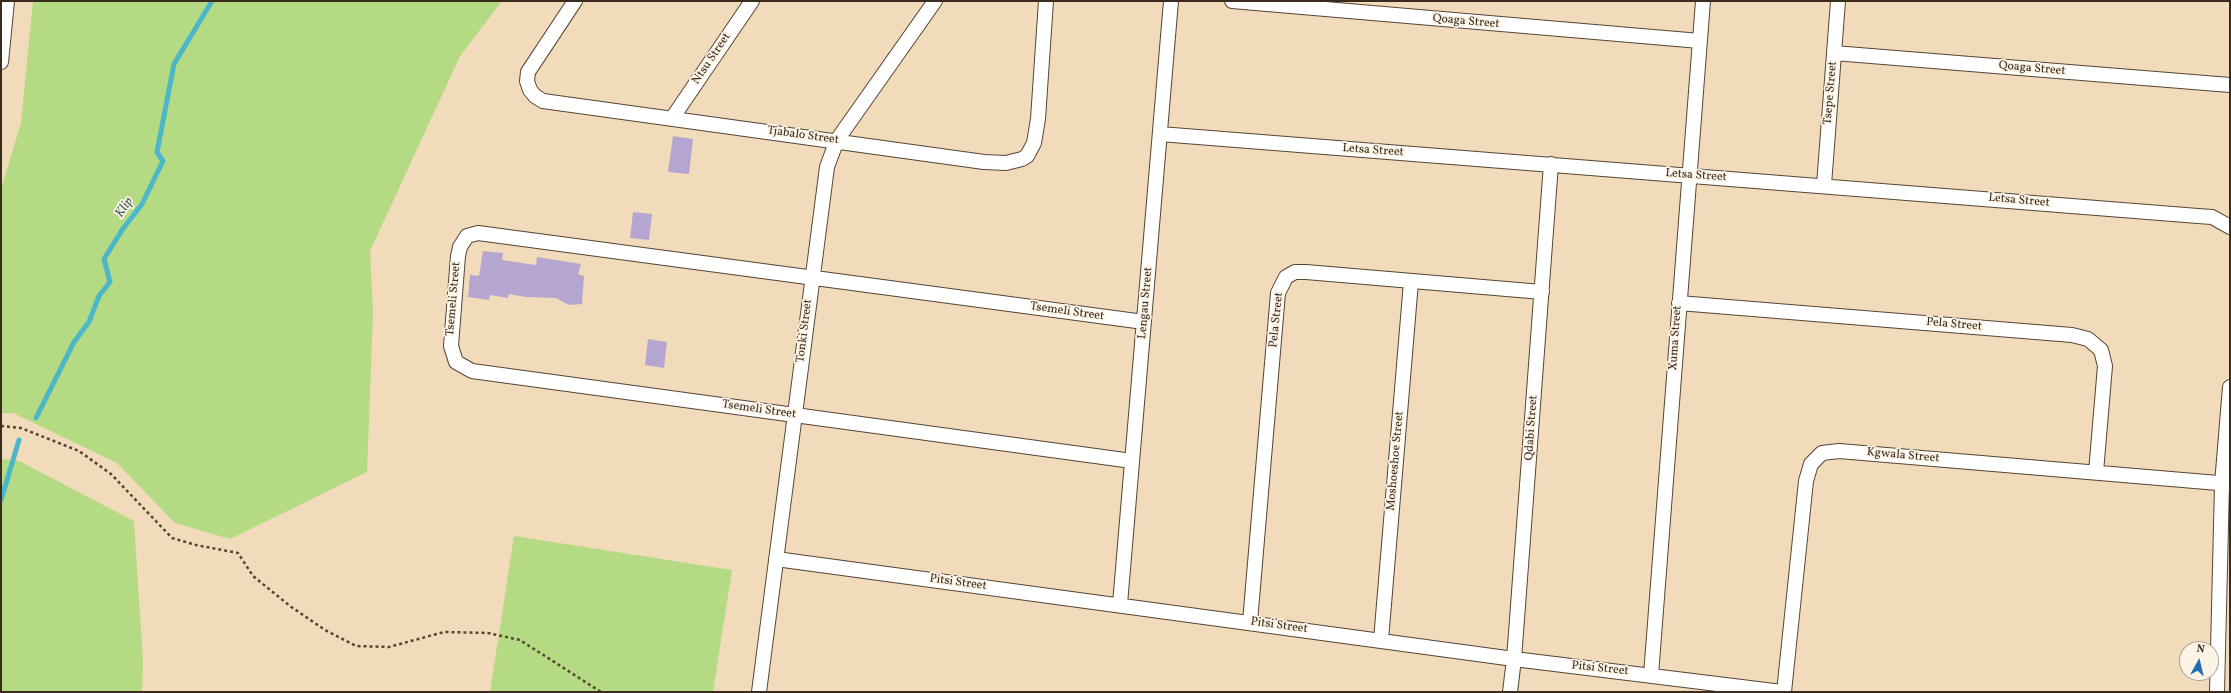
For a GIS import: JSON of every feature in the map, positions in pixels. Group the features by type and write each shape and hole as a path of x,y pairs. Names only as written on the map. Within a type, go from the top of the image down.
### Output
{"street":[{"path":"1,62 7,1"},
{"name":"Tjabalo Street","path":"575,1 528,72 527,81 532,94 547,102 673,117 984,162 1006,163 1022,159 1031,150 1036,134 1046,1"},
{"name":"Ntsu Street","path":"673,117 752,1"},
{"name":"Tonki Street","path":"760,692 794,415 827,167 837,140 934,1"},
{"name":"Lengau Street","path":"1120,604 1171,1"},
{"name":"Qoaga Street","path":"1232,1 1700,41"},
{"name":"Xuma Street","path":"1651,675 1703,1"},
{"name":"Tsepe Street","path":"1824,186 1838,1"},
{"name":"Qoaga Street","path":"1834,53 2230,85"},
{"name":"Letsa Street","path":"1160,134 2212,217 2230,227"},
{"name":"Qdabi Street","path":"1510,692 1514,659 1551,164"},
{"name":"Tsemeli Street","path":"1132,461 472,371 463,368 454,358 451,346 458,256 460,247 467,236 478,233 1144,322"},
{"name":"Pela Street","path":"1250,622 1278,293 1286,277 1295,272 1542,292"},
{"name":"Moshoeshoe Street","path":"1381,640 1411,282"},
{"name":"Pela Street","path":"1679,303 2072,335 2088,339 2101,350 2105,366 2096,472"},
{"path":"2217,692 2230,387"},
{"name":"Kgwala Street","path":"1783,692 1806,481 1811,464 1816,457 1829,451 1839,451 2226,484"},
{"name":"Pitsi Street","path":"776,559 1120,604 1514,659 1783,692"}],"path":[{"path":"1,426 21,428 79,451 111,474 172,538 196,545 238,553 253,576 290,606 325,630 356,646 389,647 444,632 488,633 520,640 601,692"}],"green space":[{"path":"33,1 502,1 460,56 370,251 373,313 367,472 230,539 175,523 117,463 13,413 1,413 1,189 21,123"},
{"path":"1,459 19,461 134,521 143,663 142,692 1,692"},
{"path":"514,536 732,570 713,692 490,692"}],"building":[{"path":"673,136 693,139 689,174 668,172"},
{"path":"633,212 652,214 649,240 630,238"},
{"path":"483,251 503,253 502,260 536,265 537,257 581,264 578,274 584,276 582,304 569,305 556,298 526,297 509,294 508,298 490,295 489,300 468,297 470,275 479,276"},
{"path":"648,339 667,342 664,368 645,365"}],"waterway":[{"name":"Klip","path":"36,418 74,342 89,322 99,296 110,282 104,259 122,230 142,204 163,161 157,152 174,64 212,1"},
{"name":"Klip","path":"1,500 19,440"}]}
